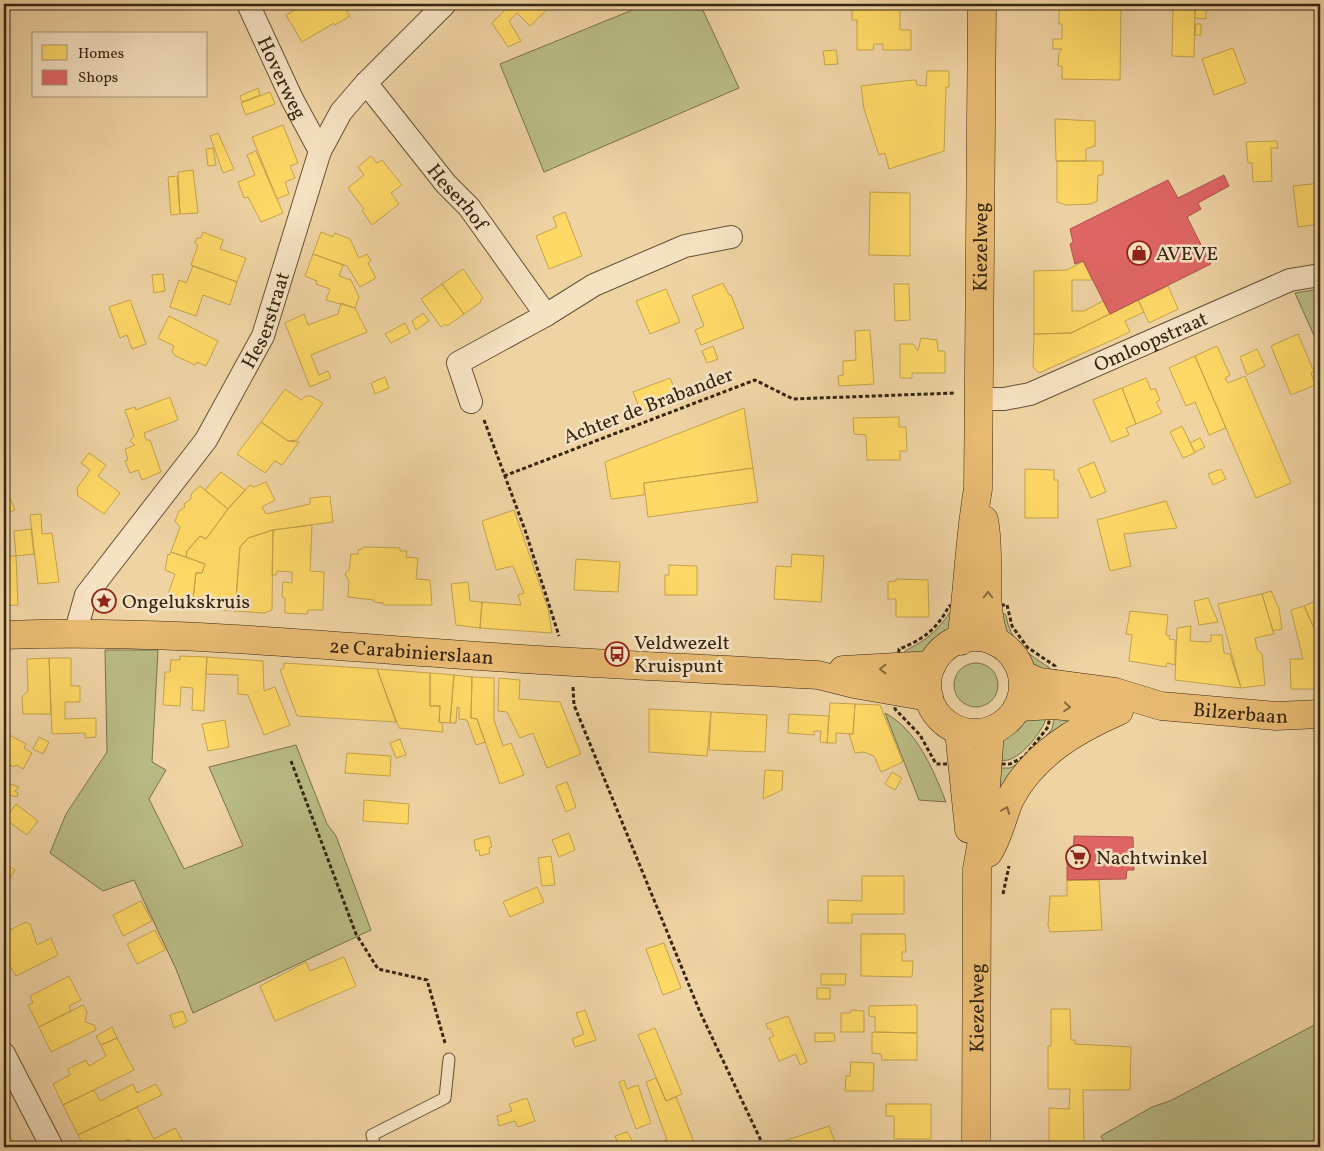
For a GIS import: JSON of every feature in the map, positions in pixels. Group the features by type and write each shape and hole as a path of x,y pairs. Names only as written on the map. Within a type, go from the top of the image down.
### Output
{"main road":[{"name":"Kiezelweg","path":"961,641 977,605 988,542 978,489 982,4"},
{"name":"Kiezelweg","path":"977,605 996,642"},
{"name":"2e Carabinierslaan","path":"5,640 75,634 244,638 451,654 818,674 854,669 897,680 929,698"},
{"path":"977,638 996,642 1011,652 1023,675 1023,692 1018,707 1008,721 990,731 977,733 960,731 939,717 929,698 928,681 932,665 944,648 961,641 977,638"},
{"name":"2e Carabinierslaan","path":"897,680 932,665"},
{"name":"Bilzerbaan","path":"1023,675 1039,682 1054,695 1119,711 1162,706"},
{"name":"Bilzerbaan","path":"1018,707 1054,695 1115,692 1162,706 1276,716 1320,714"},
{"path":"977,869 993,845 1010,801 1022,779 1054,747 1079,730 1119,711"},
{"name":"Kiezelweg","path":"960,731 976,764"},
{"name":"Kiezelweg","path":"976,1147 977,869 970,843 976,764 990,731"}],"street":[{"name":"Hoverweg","path":"248,4 292,98 320,150"},
{"name":"Heserstraat","path":"75,634 86,595 206,440 263,336 320,150 341,112 366,83 445,4"},
{"name":"Heserhof","path":"366,83 446,184 469,207 546,315"},
{"path":"470,402 458,364 546,315 575,294 594,285 685,246 732,237"},
{"name":"Omloopstraat","path":"980,398 1004,399 1030,394 1290,280 1320,274"},
{"path":"4,1054 52,1147"}],"lane":[{"path":"375,1147 372,1135 445,1098 449,1059"}],"path":[{"name":"Achter de Brabander","path":"504,476 755,380 793,400 952,393 980,398"},
{"path":"470,402 482,412 525,530 558,634 570,661 574,705 700,1012 764,1147"},
{"path":"977,605 1007,605 1012,626 1024,642 1056,666 1054,695 1048,727 1024,757 1010,764 936,764 920,735 895,709 899,649 926,636 943,618 949,606 977,605"},
{"path":"291,761 356,934 378,969 427,980 449,1059"},
{"path":"1001,900 1006,886 1011,859"}],"green space":[{"path":"647,4 700,4 739,88 544,172 500,64"},
{"path":"1320,289 1320,349 1295,293"},
{"path":"952,609 956,621 945,635 926,651 902,660 905,651 932,634"},
{"path":"997,609 1006,615 1011,633 1021,646 1034,658 1050,668 1052,672 1042,672 1024,657 1006,635"},
{"path":"105,650 158,650 152,762 166,770 149,799 184,869 243,846 209,767 296,745 327,824 336,836 371,930 193,1013 176,969 134,880 103,891 50,853 66,814 107,752"},
{"path":"976,663 988,667 994,673 998,685 994,697 988,703 976,707 964,703 958,697 954,685 958,673 964,667"},
{"path":"885,713 906,729 915,740 929,764 946,802 919,800"},
{"path":"1047,714 1046,720 1038,734 1020,754 1007,760 996,760 1002,742 1013,729 1029,719"},
{"path":"1055,715 1089,717 1041,742 1052,729"},
{"path":"1019,763 988,843 995,768 1010,768"},
{"path":"1320,1022 1320,1147 1106,1147 1101,1136 1152,1107 1170,1101"}],"building: Homes":[{"path":"305,4 342,4 350,16 302,42 286,15"},
{"path":"509,4 553,4 530,26 517,13 509,21 521,41 508,47 492,23"},
{"path":"852,4 900,4 900,30 911,30 911,50 883,50 883,44 874,44 873,50 857,50 857,20 852,20"},
{"path":"1062,4 1121,4 1120,80 1062,79 1062,66 1058,66 1059,52 1062,49 1053,49 1053,39 1062,39 1062,24 1059,24 1059,10 1062,10"},
{"path":"1173,4 1195,4 1194,57 1172,56"},
{"path":"1195,4 1206,4 1206,19 1195,18"},
{"path":"1196,24 1201,24 1201,35 1195,35"},
{"path":"1233,48 1246,83 1214,95 1202,59"},
{"path":"836,50 838,64 825,65 823,51"},
{"path":"927,71 949,71 949,87 946,87 944,151 889,169 885,153 879,155 864,109 861,86 916,80 917,85 926,86"},
{"path":"258,88 260,95 242,102 240,96"},
{"path":"270,92 275,104 246,115 241,103"},
{"path":"1055,119 1095,121 1095,146 1086,149 1086,161 1056,161"},
{"path":"283,125 298,163 290,166 295,178 285,182 289,194 277,199 252,137"},
{"path":"218,133 234,169 223,173 210,136"},
{"path":"1277,141 1278,148 1271,148 1272,181 1253,182 1252,163 1248,163 1246,142"},
{"path":"213,148 216,165 208,166 206,149"},
{"path":"256,151 283,213 261,222 248,197 244,198 238,182 255,175 247,155"},
{"path":"371,156 377,163 382,160 402,185 391,193 399,204 372,225 362,211 364,209 348,188 364,175 358,167"},
{"path":"1057,161 1103,161 1103,175 1098,175 1097,201 1091,204 1066,205 1057,202"},
{"path":"193,170 198,213 180,214 178,172"},
{"path":"177,176 180,214 171,215 168,177"},
{"path":"1320,183 1320,224 1298,227 1293,186"},
{"path":"870,192 910,193 910,256 869,255"},
{"path":"565,212 582,256 549,269 536,236 557,227 553,217"},
{"path":"203,232 223,240 220,249 246,258 237,282 191,265 198,245 195,243 197,238 201,238"},
{"path":"321,232 333,237 335,233 350,239 359,258 367,254 371,261 368,263 376,278 360,287 347,266 313,254"},
{"path":"313,254 343,265 339,276 351,280 359,297 355,308 326,300 330,289 316,284 317,281 305,276"},
{"path":"1084,261 1092,280 1072,280 1072,311 1084,311 1103,301 1110,314 1071,333 1034,334 1034,271 1067,270"},
{"path":"193,266 237,282 230,305 203,295 196,316 170,307 179,280 186,283"},
{"path":"463,269 483,298 480,300 481,302 464,314 442,284"},
{"path":"163,274 165,291 154,293 152,275"},
{"path":"723,283 729,295 731,295 744,328 701,345 695,330 704,326 692,296"},
{"path":"442,284 464,314 447,326 445,324 441,327 421,299"},
{"path":"894,284 909,284 910,320 895,321"},
{"path":"1168,286 1178,309 1149,323 1138,300"},
{"path":"666,289 680,322 650,334 636,301"},
{"path":"130,300 146,344 132,349 127,335 120,338 109,307"},
{"path":"1138,300 1144,312 1125,321 1130,332 1039,373 1033,367 1034,334 1071,333"},
{"path":"341,303 355,308 367,332 311,355 319,375 328,371 331,378 310,387 285,323 304,314 308,325 338,314"},
{"path":"423,313 429,321 416,330 412,321"},
{"path":"169,316 218,341 206,366 197,362 195,365 174,355 172,351 174,346 158,338"},
{"path":"405,323 410,333 391,343 385,334"},
{"path":"870,330 874,384 839,386 838,376 843,375 843,361 856,360 855,331"},
{"path":"1298,334 1314,372 1311,373 1315,385 1291,395 1271,346"},
{"path":"921,338 937,340 938,351 945,351 945,373 912,373 912,378 900,378 900,344 913,344 918,351"},
{"path":"713,346 718,359 707,363 702,351"},
{"path":"1217,346 1230,375 1225,378 1228,383 1245,376 1291,483 1256,498 1195,356"},
{"path":"1257,349 1265,366 1247,375 1240,357"},
{"path":"1195,356 1226,428 1209,435 1195,402 1186,406 1169,368"},
{"path":"385,377 389,388 375,394 371,383"},
{"path":"670,378 678,396 641,412 633,392"},
{"path":"1146,378 1151,390 1155,388 1160,400 1156,402 1162,413 1136,424 1122,388"},
{"path":"1122,388 1136,424 1126,428 1129,435 1111,442 1093,400"},
{"path":"285,389 301,400 306,396 311,396 323,403 297,440 288,441 261,422"},
{"path":"170,397 178,420 144,433 146,440 150,440 161,472 142,480 138,470 130,473 125,461 128,460 125,449 135,445 130,441 134,436 125,410 135,407 136,410"},
{"path":"744,408 753,468 644,483 644,495 611,499 605,462"},
{"path":"899,417 899,427 906,427 907,451 900,451 900,460 867,460 866,435 854,434 853,418"},
{"path":"261,422 288,441 299,442 282,465 275,461 265,473 237,454"},
{"path":"1182,426 1195,453 1183,458 1170,432"},
{"path":"1200,438 1205,447 1195,452 1190,443"},
{"path":"89,453 106,465 98,476 120,493 104,514 78,496 77,488 90,470 81,463"},
{"path":"1094,462 1106,492 1091,498 1078,469"},
{"path":"753,468 758,502 648,517 644,483"},
{"path":"1025,469 1054,470 1054,480 1058,480 1058,518 1025,518"},
{"path":"1221,469 1226,479 1213,485 1208,474"},
{"path":"221,472 245,490 228,509 205,490"},
{"path":"266,482 275,500 262,507 266,514 310,504 310,498 330,496 333,522 273,530 248,538 240,547 235,611 192,608 196,573 202,573 205,564 186,557 187,551 200,536 206,539 228,509 250,485 254,487"},
{"path":"200,486 228,509 206,539 200,536 187,551 186,557 171,552 180,527 175,521 179,511 185,507 184,504 190,500 192,493"},
{"path":"7,491 15,510 4,514 4,492"},
{"path":"1166,501 1177,528 1124,534 1131,566 1110,571 1097,520"},
{"path":"514,510 548,609 552,633 480,628 482,602 521,605 518,595 524,593 513,566 496,570 482,521"},
{"path":"41,514 42,534 52,533 59,582 38,584 30,515"},
{"path":"312,525 310,571 324,572 323,610 308,610 307,614 285,613 285,598 282,597 283,582 292,583 292,572 277,571 276,575 272,575 273,530"},
{"path":"31,529 34,554 16,556 14,531"},
{"path":"273,530 272,610 264,613 235,611 240,547 248,538"},
{"path":"363,547 400,548 400,551 407,551 406,557 418,558 416,579 430,580 432,605 384,605 383,603 374,602 374,600 348,597 349,581 345,574 349,570 351,554 358,554 358,550"},
{"path":"171,552 205,564 202,573 196,573 192,608 164,606 175,574 165,570 168,554 170,555"},
{"path":"792,554 824,556 821,602 774,599 776,566 791,567"},
{"path":"4,556 16,556 18,605 4,606"},
{"path":"576,559 620,562 618,592 574,590"},
{"path":"669,565 697,566 697,595 665,595 665,575 669,575"},
{"path":"896,579 928,580 929,617 896,617 896,599 888,599 888,582 896,581"},
{"path":"468,582 470,601 482,602 480,628 456,625 451,584"},
{"path":"1271,591 1279,608 1282,629 1273,631 1262,594"},
{"path":"1262,594 1274,634 1255,638 1257,649 1262,654 1265,685 1241,688 1218,604"},
{"path":"1208,598 1218,622 1199,625 1194,601"},
{"path":"1318,600 1320,605 1320,641 1304,606"},
{"path":"1304,606 1320,641 1320,689 1291,689 1290,659 1303,659 1291,610"},
{"path":"1130,611 1168,615 1166,635 1170,636 1169,639 1175,640 1175,665 1167,663 1166,667 1129,661 1132,635 1126,634"},
{"path":"1191,626 1190,641 1208,642 1211,641 1211,635 1222,635 1224,653 1230,654 1241,688 1175,680 1177,628"},
{"path":"180,656 207,657 204,711 192,710 193,688 181,687 180,706 163,705 165,672 170,672 171,660 180,660"},
{"path":"207,657 263,661 264,691 275,687 290,725 264,735 248,695 238,694 238,675 206,674"},
{"path":"49,658 51,714 23,714 22,697 28,691 27,659"},
{"path":"49,658 71,658 71,686 80,686 80,702 65,702 65,719 96,718 96,737 85,738 85,733 52,734"},
{"path":"284,663 377,669 396,722 297,716 280,670 284,668"},
{"path":"377,669 430,673 430,706 440,706 439,722 442,723 443,732 399,728"},
{"path":"430,673 454,675 450,723 439,722 440,706 430,706"},
{"path":"454,675 472,677 471,718 477,719 485,742 476,745 467,720 459,719 459,707 457,707 456,723 450,723"},
{"path":"472,677 494,678 494,720 503,746 511,743 524,775 500,784 477,719 471,718"},
{"path":"499,678 520,680 519,699 560,702 581,754 547,768 533,733 520,738 507,712 498,711"},
{"path":"830,703 855,704 853,734 836,733 836,743 827,743"},
{"path":"855,704 880,705 903,762 881,772 874,756 864,752 855,753 849,734 853,734"},
{"path":"649,709 711,712 707,756 649,752"},
{"path":"711,712 767,715 765,752 709,750"},
{"path":"789,714 829,716 827,743 820,742 821,731 814,731 814,735 788,733"},
{"path":"225,720 229,747 208,751 202,724"},
{"path":"4,732 26,744 24,748 32,753 23,769 4,762"},
{"path":"39,737 49,742 43,754 33,749"},
{"path":"400,739 406,755 396,758 390,743"},
{"path":"347,753 391,756 390,776 345,773"},
{"path":"765,770 783,771 782,790 763,799"},
{"path":"892,772 902,778 895,790 885,784"},
{"path":"4,782 19,787 15,791 18,793 17,797 4,794"},
{"path":"567,782 576,807 566,812 556,786"},
{"path":"364,800 409,804 408,824 363,821"},
{"path":"16,804 38,821 27,835 5,819"},
{"path":"569,833 575,850 559,857 552,840"},
{"path":"489,836 492,847 489,848 490,853 480,856 479,850 476,851 474,840"},
{"path":"551,856 555,885 542,886 538,858"},
{"path":"4,863 15,870 4,887"},
{"path":"862,876 904,876 904,914 852,914 852,923 828,923 828,900 862,901"},
{"path":"1067,880 1099,880 1102,930 1050,932 1048,925 1050,896 1067,896"},
{"path":"537,887 544,902 510,917 503,902"},
{"path":"141,901 152,921 123,936 113,915"},
{"path":"26,922 30,924 37,945 51,938 58,955 16,976 4,956 4,933"},
{"path":"155,930 165,950 137,964 127,944"},
{"path":"861,934 905,934 906,952 902,952 902,961 913,961 912,977 861,976"},
{"path":"664,943 681,988 663,995 646,949"},
{"path":"344,957 356,986 275,1021 260,986 306,962 310,971"},
{"path":"821,974 846,974 845,985 821,985"},
{"path":"69,976 81,1000 69,1006 71,1011 39,1027 28,1005 33,1003 30,996"},
{"path":"817,988 830,988 830,999 817,999"},
{"path":"83,1005 87,1012 85,1022 94,1025 96,1030 51,1052 39,1027"},
{"path":"917,1005 917,1033 875,1032 875,1017 869,1016 869,1006"},
{"path":"1051,1009 1070,1009 1071,1040 1075,1040 1075,1044 1131,1047 1130,1090 1083,1090 1084,1147 1049,1147 1049,1108 1069,1109 1070,1089 1048,1089 1048,1046 1051,1046"},
{"path":"585,1010 596,1040 575,1047 572,1039 584,1034 576,1013"},
{"path":"851,1010 864,1011 864,1032 841,1032 841,1013 850,1013"},
{"path":"183,1011 187,1022 174,1028 170,1015"},
{"path":"788,1016 807,1062 800,1065 796,1054 779,1061 769,1038 774,1036 766,1024"},
{"path":"112,1027 117,1038 101,1045 96,1036"},
{"path":"655,1028 682,1094 666,1101 638,1035"},
{"path":"815,1033 834,1033 835,1041 815,1042"},
{"path":"872,1033 917,1033 917,1060 882,1060 881,1054 872,1053"},
{"path":"117,1038 134,1070 63,1105 53,1084 70,1075 68,1069 86,1060 89,1066 106,1056 101,1045"},
{"path":"851,1062 874,1063 873,1091 845,1091 846,1076 850,1076"},
{"path":"656,1078 666,1101 676,1097 696,1147 648,1147 667,1140 646,1082"},
{"path":"624,1080 627,1089 638,1085 651,1123 636,1129 619,1082"},
{"path":"133,1084 137,1093 156,1084 162,1095 78,1135 63,1105 94,1090 100,1101"},
{"path":"527,1098 535,1121 518,1127 515,1121 499,1126 497,1116 512,1111 509,1104"},
{"path":"886,1104 931,1104 931,1139 894,1139 894,1116 886,1116"},
{"path":"137,1107 154,1139 175,1128 186,1147 133,1147 129,1139 114,1147 84,1147 78,1135"},
{"path":"4,1124 14,1143 6,1147 4,1147"},
{"path":"829,1126 837,1147 779,1147 778,1143"},
{"path":"627,1132 636,1147 616,1147 619,1146 615,1136"}],"building: Shops":[{"name":"AVEVE","path":"1224,175 1229,186 1198,203 1201,209 1187,217 1211,264 1110,314 1083,261 1075,264 1070,244 1073,242 1070,229 1168,180 1178,198"},
{"path":"1074,836 1133,837 1134,870 1127,870 1126,879 1067,880 1067,861 1073,860"}],"place":[{"name":"AVEVE","path":"1139,253"},
{"name":"Ongelukskruis","path":"104,601"},
{"name":"Veldwezelt Kruispunt","path":"617,654"},
{"name":"Nachtwinkel","path":"1078,857"}]}
